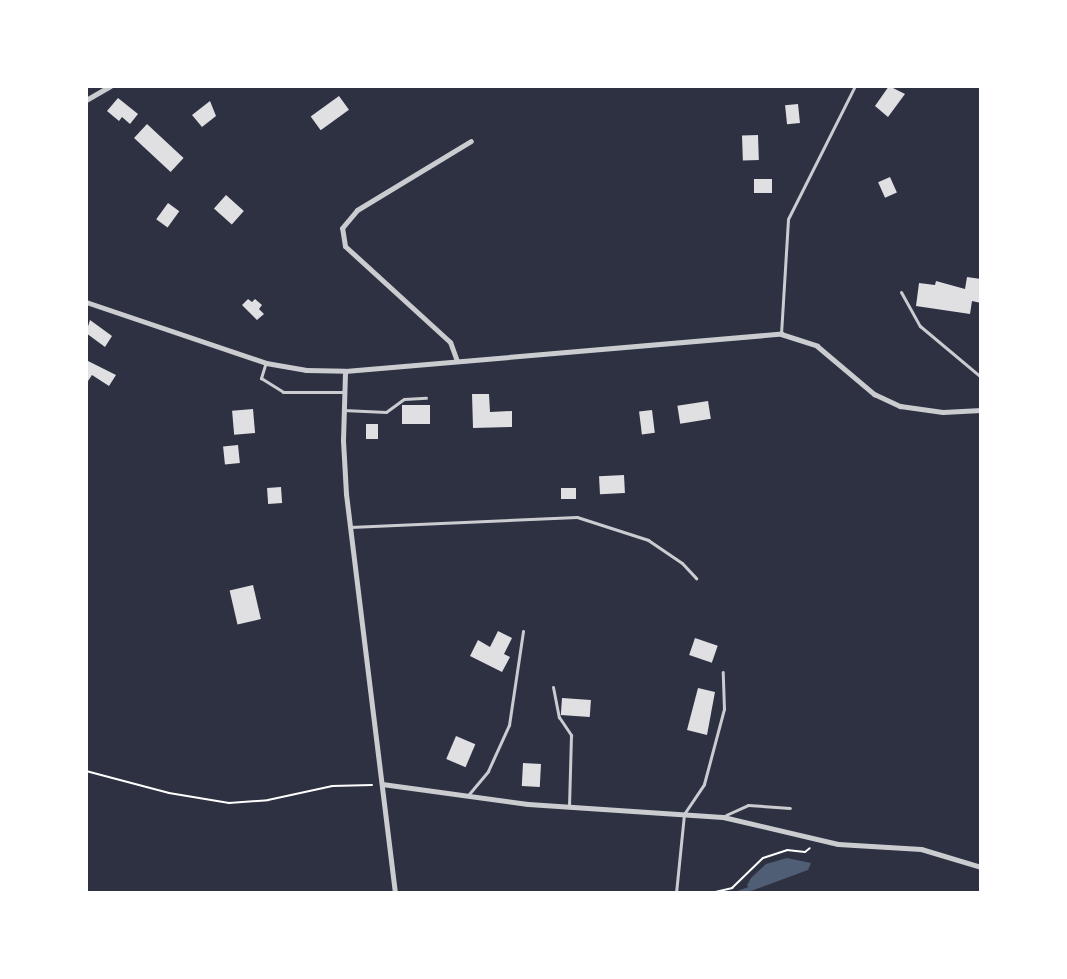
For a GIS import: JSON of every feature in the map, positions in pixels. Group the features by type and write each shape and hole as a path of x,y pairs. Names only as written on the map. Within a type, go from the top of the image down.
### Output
{"street":[{"path":"86,100 110,86"},
{"path":"457,361 450,342 345,246 342,228 357,210 471,141"},
{"path":"86,302 266,363 306,370 345,371 781,334 817,346 874,394 900,406 943,412 981,410"},
{"path":"345,371 343,410 350,527 395,893"},
{"path":"382,784 466,797 569,807 723,817 821,841 921,849 981,867"}],"lane":[{"path":"781,334 788,219 855,86"},
{"path":"901,292 920,326 981,377"},
{"path":"266,363 261,378 283,392 343,392"},
{"path":"343,410 386,412 404,399 426,398"},
{"path":"350,527 577,517 648,540 682,563 696,578"},
{"path":"466,797 488,771 509,725 523,631"},
{"path":"676,893 684,814 704,784 724,709 723,672"},
{"path":"553,687 559,717 571,735 569,807"},
{"path":"723,817 748,805 790,808"}],"path":[{"path":"86,771 169,793 229,803 268,800 332,786 382,784"},
{"path":"711,893 732,888 763,858 787,850 805,852 821,841"}],"water":[{"path":"787,858 811,863 808,870 751,891 747,885 766,864"}],"building":[{"path":"889,86 905,94 888,117 875,106"},
{"path":"339,96 349,110 321,130 311,117"},
{"path":"118,98 138,114 130,124 122,117 119,121 107,111"},
{"path":"210,101 216,116 202,127 192,115"},
{"path":"798,104 800,123 787,124 785,105"},
{"path":"147,124 184,158 171,172 134,138"},
{"path":"758,135 759,160 743,161 742,136"},
{"path":"890,177 897,193 885,198 878,182"},
{"path":"754,179 772,179 772,193 754,193"},
{"path":"226,195 244,211 232,224 214,208"},
{"path":"168,203 179,211 168,227 156,219"},
{"path":"967,277 981,279 981,303 972,301 970,314 916,306 919,283 935,285 936,281 965,289"},
{"path":"248,299 252,302 255,299 262,305 259,309 264,314 257,320 242,305"},
{"path":"90,320 112,336 105,347 86,333"},
{"path":"88,361 116,375 109,386 92,375 86,384"},
{"path":"472,394 489,394 490,412 512,411 512,427 473,428"},
{"path":"708,401 711,419 680,424 677,406"},
{"path":"402,405 430,405 430,424 402,424"},
{"path":"253,409 255,433 234,435 232,411"},
{"path":"652,410 655,433 642,434 639,412"},
{"path":"366,424 378,424 378,439 366,439"},
{"path":"238,445 240,463 225,464 223,447"},
{"path":"624,475 625,493 600,494 599,476"},
{"path":"281,487 282,503 268,504 267,488"},
{"path":"561,488 576,488 576,499 561,499"},
{"path":"253,585 261,619 237,625 230,590"},
{"path":"498,631 512,638 504,654 510,657 502,672 470,656 478,640 490,647"},
{"path":"695,638 718,646 712,663 689,655"},
{"path":"698,688 715,692 707,735 687,730"},
{"path":"562,698 591,700 590,717 561,715"},
{"path":"456,736 475,744 466,767 446,759"},
{"path":"523,763 541,764 540,787 522,786"}],"waterway":[{"path":"738,893 749,889"}]}
